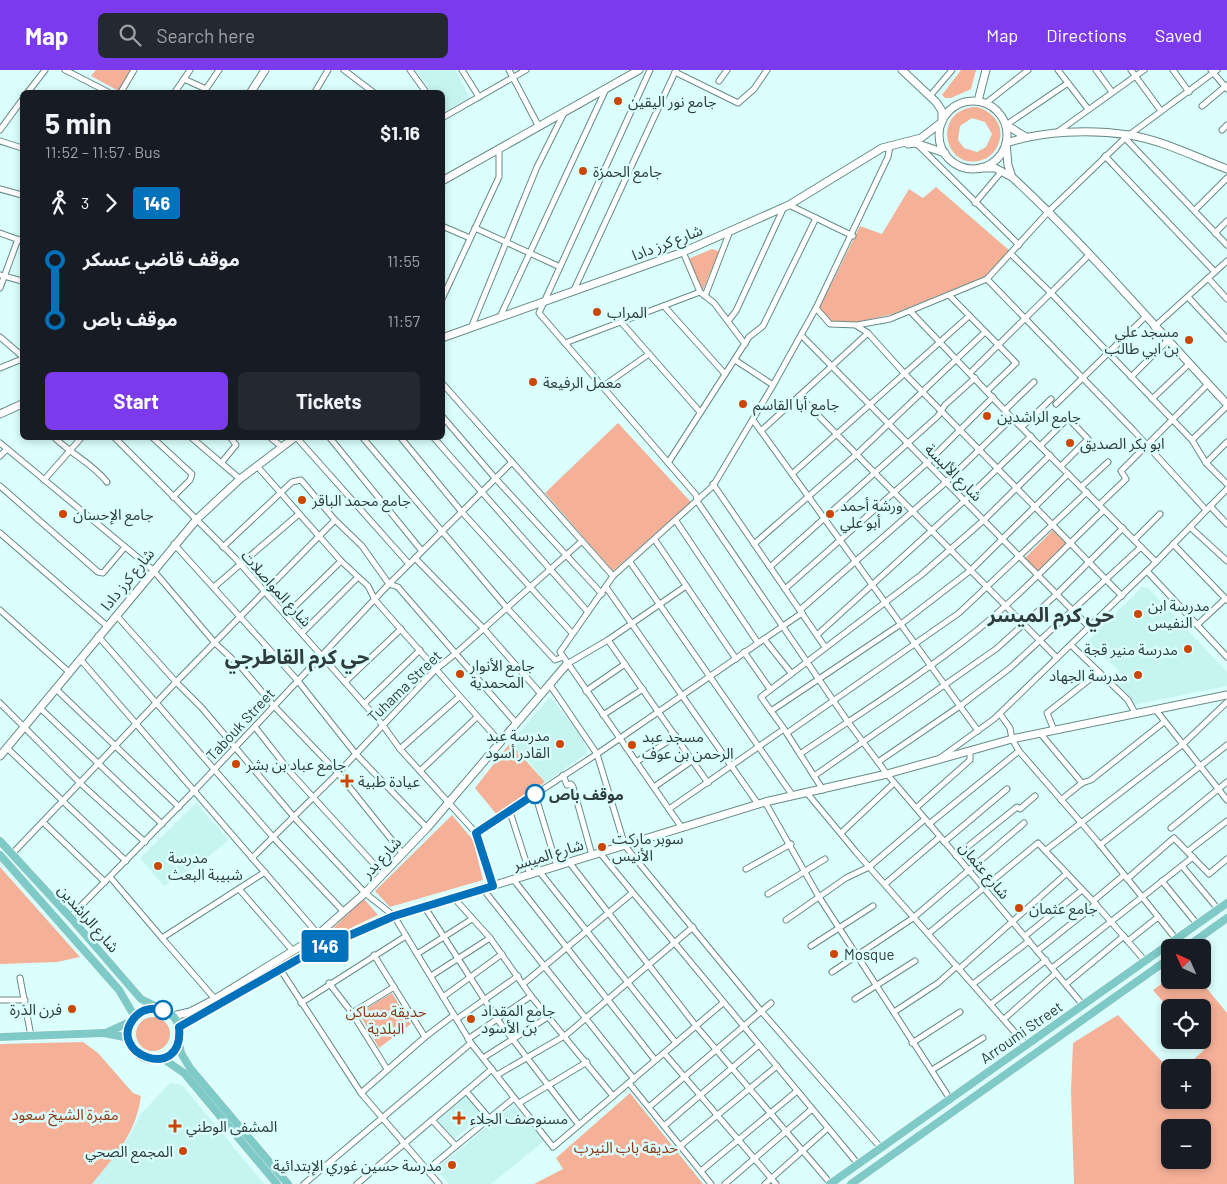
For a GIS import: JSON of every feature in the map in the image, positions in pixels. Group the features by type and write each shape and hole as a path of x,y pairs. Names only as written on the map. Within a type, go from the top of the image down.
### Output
{"main road":[{"path":"252,90 265,70"},
{"path":"445,179 639,70"},
{"path":"902,70 936,102 942,111 940,138 944,153 950,160 964,168 1002,171 1012,177 1049,211 1090,254 1154,327 1227,405"},
{"path":"978,101 986,70"},
{"path":"936,102 946,106 978,101 986,104 995,108 1006,125 1026,137"},
{"path":"890,146 920,138 942,122 948,112 958,105"},
{"path":"1006,125 1008,165 1012,177"},
{"path":"980,168 997,159 1006,143 1026,137 1093,132 1127,137 1227,169"},
{"path":"890,146 915,143 944,153"},
{"name":"شارع كرز دادا","path":"445,337 683,252 786,206 882,148 890,146"},
{"path":"0,414 20,406"},
{"name":"شارع كرز دادا","path":"0,756 174,544 197,519 240,479 293,440"},
{"name":"شارع بدر","path":"173,1016 190,1012 215,999 292,951 318,934 365,894 427,828 567,664"},
{"name":"شارع الميسر","path":"179,1027 309,953 394,916 424,906 761,803 887,774 1012,739 1227,695"},
{"name":"شارع الراشدين","path":"0,841 70,917 141,999 161,1009"},
{"name":"شارع الراشدين","path":"0,855 119,990 133,1019"},
{"name":"Arroumi Street","path":"1176,939 1227,903"},
{"path":"1198,939 1227,918"},
{"name":"Arroumi Street","path":"830,1184 1161,950"},
{"name":"Arroumi Street","path":"851,1184 1161,964"},
{"path":"104,1034 133,1019 147,1009 161,1009 173,1016 179,1027 181,1053 190,1068 288,1184"},
{"path":"133,1019 129,1038 137,1053 145,1058 162,1058 169,1055 179,1042"},
{"path":"0,1037 104,1034 129,1038"},
{"path":"162,1058 184,1073 277,1184"}],"street":[{"path":"30,90 45,70"},
{"path":"65,70 104,90"},
{"path":"122,90 134,70"},
{"path":"177,90 190,70"},
{"path":"184,79 206,89 219,70"},
{"path":"316,90 328,70"},
{"path":"344,70 370,90"},
{"path":"410,70 425,90"},
{"path":"462,70 479,97"},
{"path":"509,70 539,127"},
{"path":"445,116 526,70"},
{"path":"541,304 650,70"},
{"path":"719,81 727,70"},
{"path":"573,292 675,71 738,103 754,89 767,70"},
{"path":"930,96 952,70"},
{"path":"986,104 1028,70"},
{"path":"1058,70 1088,109"},
{"path":"1096,70 1112,92"},
{"path":"1131,70 1161,111"},
{"path":"1054,134 1144,70"},
{"path":"1173,70 1189,92"},
{"path":"816,308 830,324 857,326 890,319 986,279 1049,211 1105,156 1214,71 1226,87 1202,106"},
{"path":"1006,125 1068,83"},
{"path":"500,318 606,89"},
{"path":"0,130 20,103"},
{"path":"471,328 537,167 565,112"},
{"path":"1222,130 1227,125"},
{"path":"1127,137 1227,245"},
{"path":"0,141 20,147"},
{"path":"915,143 1019,245"},
{"path":"682,828 560,652 613,576 655,540 713,484 753,420 816,308 852,236 888,157 890,146"},
{"path":"445,292 499,177 499,150"},
{"path":"1105,156 1215,272"},
{"path":"975,203 1002,171"},
{"path":"1195,210 1227,178"},
{"path":"0,189 20,194"},
{"path":"729,320 736,311 786,206 852,236"},
{"path":"668,463 749,337 763,326 816,218"},
{"path":"1215,233 1227,221"},
{"path":"445,227 470,238"},
{"path":"475,228 558,266"},
{"path":"565,343 702,294 730,231"},
{"path":"0,233 20,240 3,275 0,288"},
{"path":"683,252 702,294 714,302 745,344"},
{"path":"1011,254 1192,440 1206,463 1227,484"},
{"path":"970,373 1052,294 1090,254"},
{"path":"1154,327 1227,261"},
{"path":"3,275 20,281"},
{"path":"1208,278 1227,299"},
{"path":"986,279 1146,446 1208,508 1227,524"},
{"path":"949,295 1016,363 987,391"},
{"path":"1188,297 1227,338"},
{"name":"شارع عثمان","path":"541,304 538,313 696,495 697,501 848,722 887,774 1083,1005"},
{"path":"664,306 725,374"},
{"path":"910,311 1012,418 1156,562"},
{"path":"792,474 969,316"},
{"path":"1056,404 1145,317"},
{"path":"621,322 700,412"},
{"path":"857,326 868,333 922,392 1122,596"},
{"path":"754,544 857,454 985,332"},
{"path":"761,431 868,333"},
{"name":"شارع الألبسة","path":"801,334 1090,627"},
{"path":"0,337 20,355"},
{"path":"1131,377 1167,341"},
{"path":"602,387 649,354"},
{"path":"0,368 20,358"},
{"path":"735,360 773,385"},
{"path":"1152,399 1189,364"},
{"path":"770,567 876,474 974,378"},
{"path":"1005,410 1034,382"},
{"path":"1099,505 1126,479 1121,471 1208,384"},
{"path":"445,387 613,576"},
{"path":"799,396 1057,658"},
{"path":"785,589 895,493 993,398"},
{"path":"1022,428 1051,400"},
{"path":"1192,440 1227,405"},
{"path":"476,833 620,739 783,626 946,482 1012,418"},
{"path":"1040,446 1068,418 1088,439 1061,466"},
{"path":"445,420 495,478 602,594"},
{"path":"753,420 978,731"},
{"path":"817,635 964,501 1031,436"},
{"path":"58,440 69,452 77,454 91,465 107,482"},
{"path":"44,480 79,440"},
{"name":"شارع المواصلات","path":"117,440 197,519 266,593 382,724 400,750 476,833 493,886"},
{"path":"154,440 192,474 190,480 173,496"},
{"path":"194,440 240,479"},
{"path":"222,462 236,445 232,440"},
{"path":"273,440 282,447"},
{"path":"298,440 410,564"},
{"path":"332,440 422,551"},
{"path":"365,440 507,608 556,660 563,657"},
{"path":"403,440 461,511 572,633"},
{"path":"436,440 588,612"},
{"path":"1206,463 1227,442"},
{"path":"0,443 153,570 215,643 242,667 274,706 338,773 403,854"},
{"path":"0,456 6,449"},
{"path":"823,790 786,731 760,697 886,603 951,550 1050,455"},
{"name":"Tabouk Street","path":"70,917 179,807 389,584 512,462"},
{"path":"1081,487 1108,462"},
{"path":"257,466 341,562 368,586 375,600 500,742"},
{"path":"772,711 820,681 901,624 971,570 1068,474"},
{"path":"223,547 295,480 301,480 335,520 362,546 389,584 398,587 516,723"},
{"path":"713,484 825,647"},
{"path":"0,486 98,572 103,573 125,547"},
{"path":"937,760 1000,714 1122,596 1227,489"},
{"path":"669,809 760,747 834,700 959,612 988,588 1087,492"},
{"path":"800,754 931,666 1006,606 1039,576 1104,510"},
{"path":"214,587 299,514"},
{"path":"1134,540 1160,514"},
{"path":"12,854 240,616 266,593 321,537 335,520"},
{"path":"676,520 758,643"},
{"path":"1190,527 1227,561"},
{"path":"814,776 996,649 1057,594 1122,528"},
{"path":"0,533 107,626"},
{"name":"Tuhama Street","path":"252,858 338,773 382,724 435,670 484,629 582,540"},
{"path":"655,540 736,658"},
{"path":"174,544 298,681 355,753 427,828"},
{"path":"1173,544 1226,599 1197,625"},
{"path":"878,762 960,706 1010,668 1141,546"},
{"path":"415,558 484,629 541,694"},
{"path":"286,616 341,562"},
{"path":"630,562 793,796"},
{"path":"1146,571 1227,657"},
{"path":"302,633 357,578"},
{"path":"567,664 608,640 686,586"},
{"path":"606,587 732,767 791,844 820,897 912,1043 950,1099"},
{"path":"0,610 69,672"},
{"path":"116,615 202,708 294,817 365,894 394,916 470,1041 553,1147 723,1003"},
{"path":"345,682 401,629"},
{"path":"98,636 273,838 344,912"},
{"path":"764,639 791,673"},
{"path":"608,640 708,782"},
{"path":"1071,645 1128,700 1136,713"},
{"path":"364,704 420,650"},
{"path":"744,652 770,690"},
{"path":"80,659 138,723 194,791 318,934"},
{"path":"586,691 625,664"},
{"path":"1054,730 1047,713 1099,672"},
{"path":"550,685 597,754 625,846 761,1011 881,1148"},
{"path":"56,688 179,807"},
{"path":"603,715 643,689"},
{"path":"400,750 459,697"},
{"path":"1046,850 1182,745 1227,702"},
{"path":"0,703 80,783 144,842"},
{"path":"40,708 162,824"},
{"path":"1155,709 1227,800"},
{"path":"1000,714 1010,728 1012,739 1019,751 1100,845 1176,939"},
{"path":"420,771 477,717"},
{"path":"1061,800 1082,783 1091,780 1164,722"},
{"path":"255,727 313,797 383,874"},
{"path":"1040,733 1082,783"},
{"path":"636,762 676,736"},
{"path":"1100,845 1227,745"},
{"path":"7,748 126,861"},
{"path":"916,808 970,760 970,751"},
{"path":"786,920 846,878 868,867 1019,751"},
{"path":"654,787 693,760"},
{"path":"563,775 567,785 571,784 573,787 596,854 675,943 858,1164"},
{"path":"1172,828 1227,782"},
{"path":"841,833 894,783"},
{"path":"944,842 1007,789"},
{"path":"807,793 868,867 913,918 929,933 1026,1045"},
{"path":"535,794 557,866"},
{"path":"956,856 1017,807 1020,809 1035,796"},
{"path":"510,812 530,874"},
{"path":"1188,851 1227,821"},
{"path":"43,822 105,882"},
{"path":"832,972 913,918 1024,823"},
{"path":"885,884 940,837"},
{"path":"1037,951 1094,902 1174,838 1209,874 1227,860"},
{"path":"929,933 1038,843 1094,902 1145,961"},
{"path":"746,869 791,844"},
{"path":"1052,968 1192,857"},
{"path":"768,894 825,859"},
{"path":"569,862 696,1026 830,1184"},
{"path":"1182,866 1218,910"},
{"path":"162,938 265,872"},
{"path":"539,872 676,1043"},
{"path":"894,1012 958,968 1066,874"},
{"path":"110,877 215,999"},
{"path":"513,879 656,1060"},
{"path":"1162,881 1197,924"},
{"path":"483,888 634,1079"},
{"path":"239,890 292,951"},
{"path":"973,984 1082,890"},
{"path":"523,984 568,949 632,894"},
{"path":"454,898 490,938 531,996 566,1035 613,1096"},
{"path":"424,906 496,1018 579,1125"},
{"path":"811,946 873,906"},
{"path":"1066,984 1126,938 1158,917"},
{"path":"417,954 472,919"},
{"path":"497,1075 566,1035 629,984 648,965 693,927"},
{"path":"301,1003 406,936"},
{"path":"431,976 490,938"},
{"path":"443,997 502,954"},
{"path":"374,955 425,1037"},
{"path":"991,1004 1046,960"},
{"path":"855,998 915,961"},
{"path":"280,969 361,1094 439,1184"},
{"path":"1004,1019 1056,973"},
{"path":"361,1094 425,1037 518,976"},
{"path":"20,978 31,1036"},
{"path":"329,984 352,1013 387,1069"},
{"path":"352,1013 394,987"},
{"path":"304,1184 496,1018 531,996"},
{"path":"0,1000 25,1000"},
{"path":"648,1107 771,1003"},
{"path":"912,1043 960,1012"},
{"path":"483,1058 548,1016"},
{"path":"932,1070 983,1038"},
{"path":"664,1126 759,1045"},
{"path":"664,1053 776,1184"},
{"path":"519,1103 587,1062"},
{"path":"680,1146 776,1066"},
{"path":"357,1184 492,1069"},
{"path":"629,1083 711,1184"},
{"path":"466,1091 489,1118"},
{"path":"701,1171 797,1091"},
{"path":"428,1170 514,1098"},
{"path":"725,1184 812,1109"},
{"path":"432,1120 456,1146"},
{"path":"766,1184 828,1128"}],"shaded area":[{"path":"416,70 455,70 470,98 445,112 445,90 431,90"},
{"path":"1142,587 1148,588 1227,672 1227,686 1133,705 1130,697 1112,679 1119,671 1088,641"},
{"path":"550,697 578,732 587,749 586,754 545,782 532,765 510,743"},
{"path":"196,803 229,840 199,864 164,886 140,858"},
{"name":"المشفى الوطني","path":"170,1083 182,1085 264,1184 92,1184 129,1137 140,1115"},
{"name":"مسنوصف الجلاء","path":"466,1096 482,1115 453,1140 437,1121"},
{"path":"514,1105 544,1141 491,1184 449,1184 436,1169"}],"green space":[{"path":"96,70 132,70 120,90 91,76"},
{"path":"961,70 976,70 971,89 951,98 945,98 942,95"},
{"path":"977,107 989,113 997,121 1000,132 998,145 992,154 985,159 969,161 958,157 951,149 948,127 953,117 962,110","holes":["972,118 985,122 992,134 986,147 977,152 964,148 958,140 960,126"]},
{"path":"936,187 1010,251 986,276 893,314 857,322 831,321 816,308 820,307 860,226 882,234 909,189 923,198"},
{"path":"712,249 719,251 703,290 700,288 688,259"},
{"path":"618,423 691,502 613,571 545,493"},
{"path":"1053,530 1066,543 1038,572 1025,558"},
{"path":"510,743 545,782 497,815 475,788"},
{"path":"452,815 473,840 483,880 390,907 375,891"},
{"path":"0,867 80,957 57,962 0,964"},
{"path":"364,899 378,915 315,945"},
{"path":"1161,984 1161,989 1207,989 1227,1013 1227,1184 1074,1184 1071,1091 1073,1043 1118,1015 1161,1060 1161,1109 1211,1109 1211,1059 1194,1059 1203,1049 1211,1049 1211,999 1161,999 1153,990"},
{"name":"حديقة مساكن البلدية","path":"392,993 411,1024 379,1048 359,1013"},
{"path":"153,1017 165,1022 170,1034 165,1046 153,1051 141,1046 136,1034 141,1022"},
{"name":"مقبرة الشيخ سعود","path":"83,1042 98,1053 133,1093 141,1096 129,1134 92,1184 0,1184 0,1044"},
{"name":"حديقة باب النيرب","path":"630,1093 703,1184 534,1184 563,1169 556,1158"}],"bus line":[{"name":"146","path":"163,1010 154,1008 140,1012 129,1027 128,1033 132,1047 145,1058 153,1060 169,1055 179,1042 179,1027 309,953 394,916 493,886 476,833 535,794"}],"place":[{"name":"جامع نور اليقين","path":"618,101"},
{"name":"جامع الحمزة","path":"583,171"},
{"name":"المراب","path":"597,312"},
{"name":"مسجد علي بن ابي طالب","path":"1189,340"},
{"name":"معمل الرفيعة","path":"533,382"},
{"name":"جامع أبا القاسم","path":"743,404"},
{"name":"جامع الراشدين","path":"987,416"},
{"name":"ابو بكر الصديق","path":"1070,443"},
{"name":"جامع محمد الباقر","path":"302,500"},
{"name":"جامع الإحسان","path":"63,514"},
{"name":"ورشة أحمد أبو علي","path":"830,514"},
{"name":"مدرسة ابن النفيس","path":"1138,614"},
{"name":"مدرسة منير قجة","path":"1188,649"},
{"name":"جامع الأنوار المحمدية","path":"460,674"},
{"name":"مدرسة الجهاد","path":"1138,675"},
{"name":"مدرسة عبد القادر أسود","path":"560,744"},
{"name":"مسجد عبد الرحمن بن عوف","path":"632,745"},
{"name":"جامع عباد بن بشر","path":"236,764"},
{"name":"عيادة طبية","path":"347,781"},
{"name":"موقف باص","path":"535,794"},
{"name":"سوبر ماركت الأنيس","path":"602,847"},
{"name":"مدرسة شبيبة البعث","path":"158,866"},
{"name":"جامع عثمان","path":"1019,908"},
{"name":"Mosque","path":"834,954"},
{"name":"فرن الذرة","path":"72,1009"},
{"name":"جامع المقداد بن الأسود","path":"471,1019"},
{"name":"مسنوصف الجلاء","path":"459,1118"},
{"name":"المشفى الوطني","path":"175,1126"},
{"name":"المجمع الصحي","path":"183,1151"},
{"name":"مدرسة حسين غوري الإبتدائية","path":"452,1165"}],"district":[{"name":"حي كرم الميسر","path":"1051,614"},
{"name":"حي كرم القاطرجي","path":"297,656"}]}
